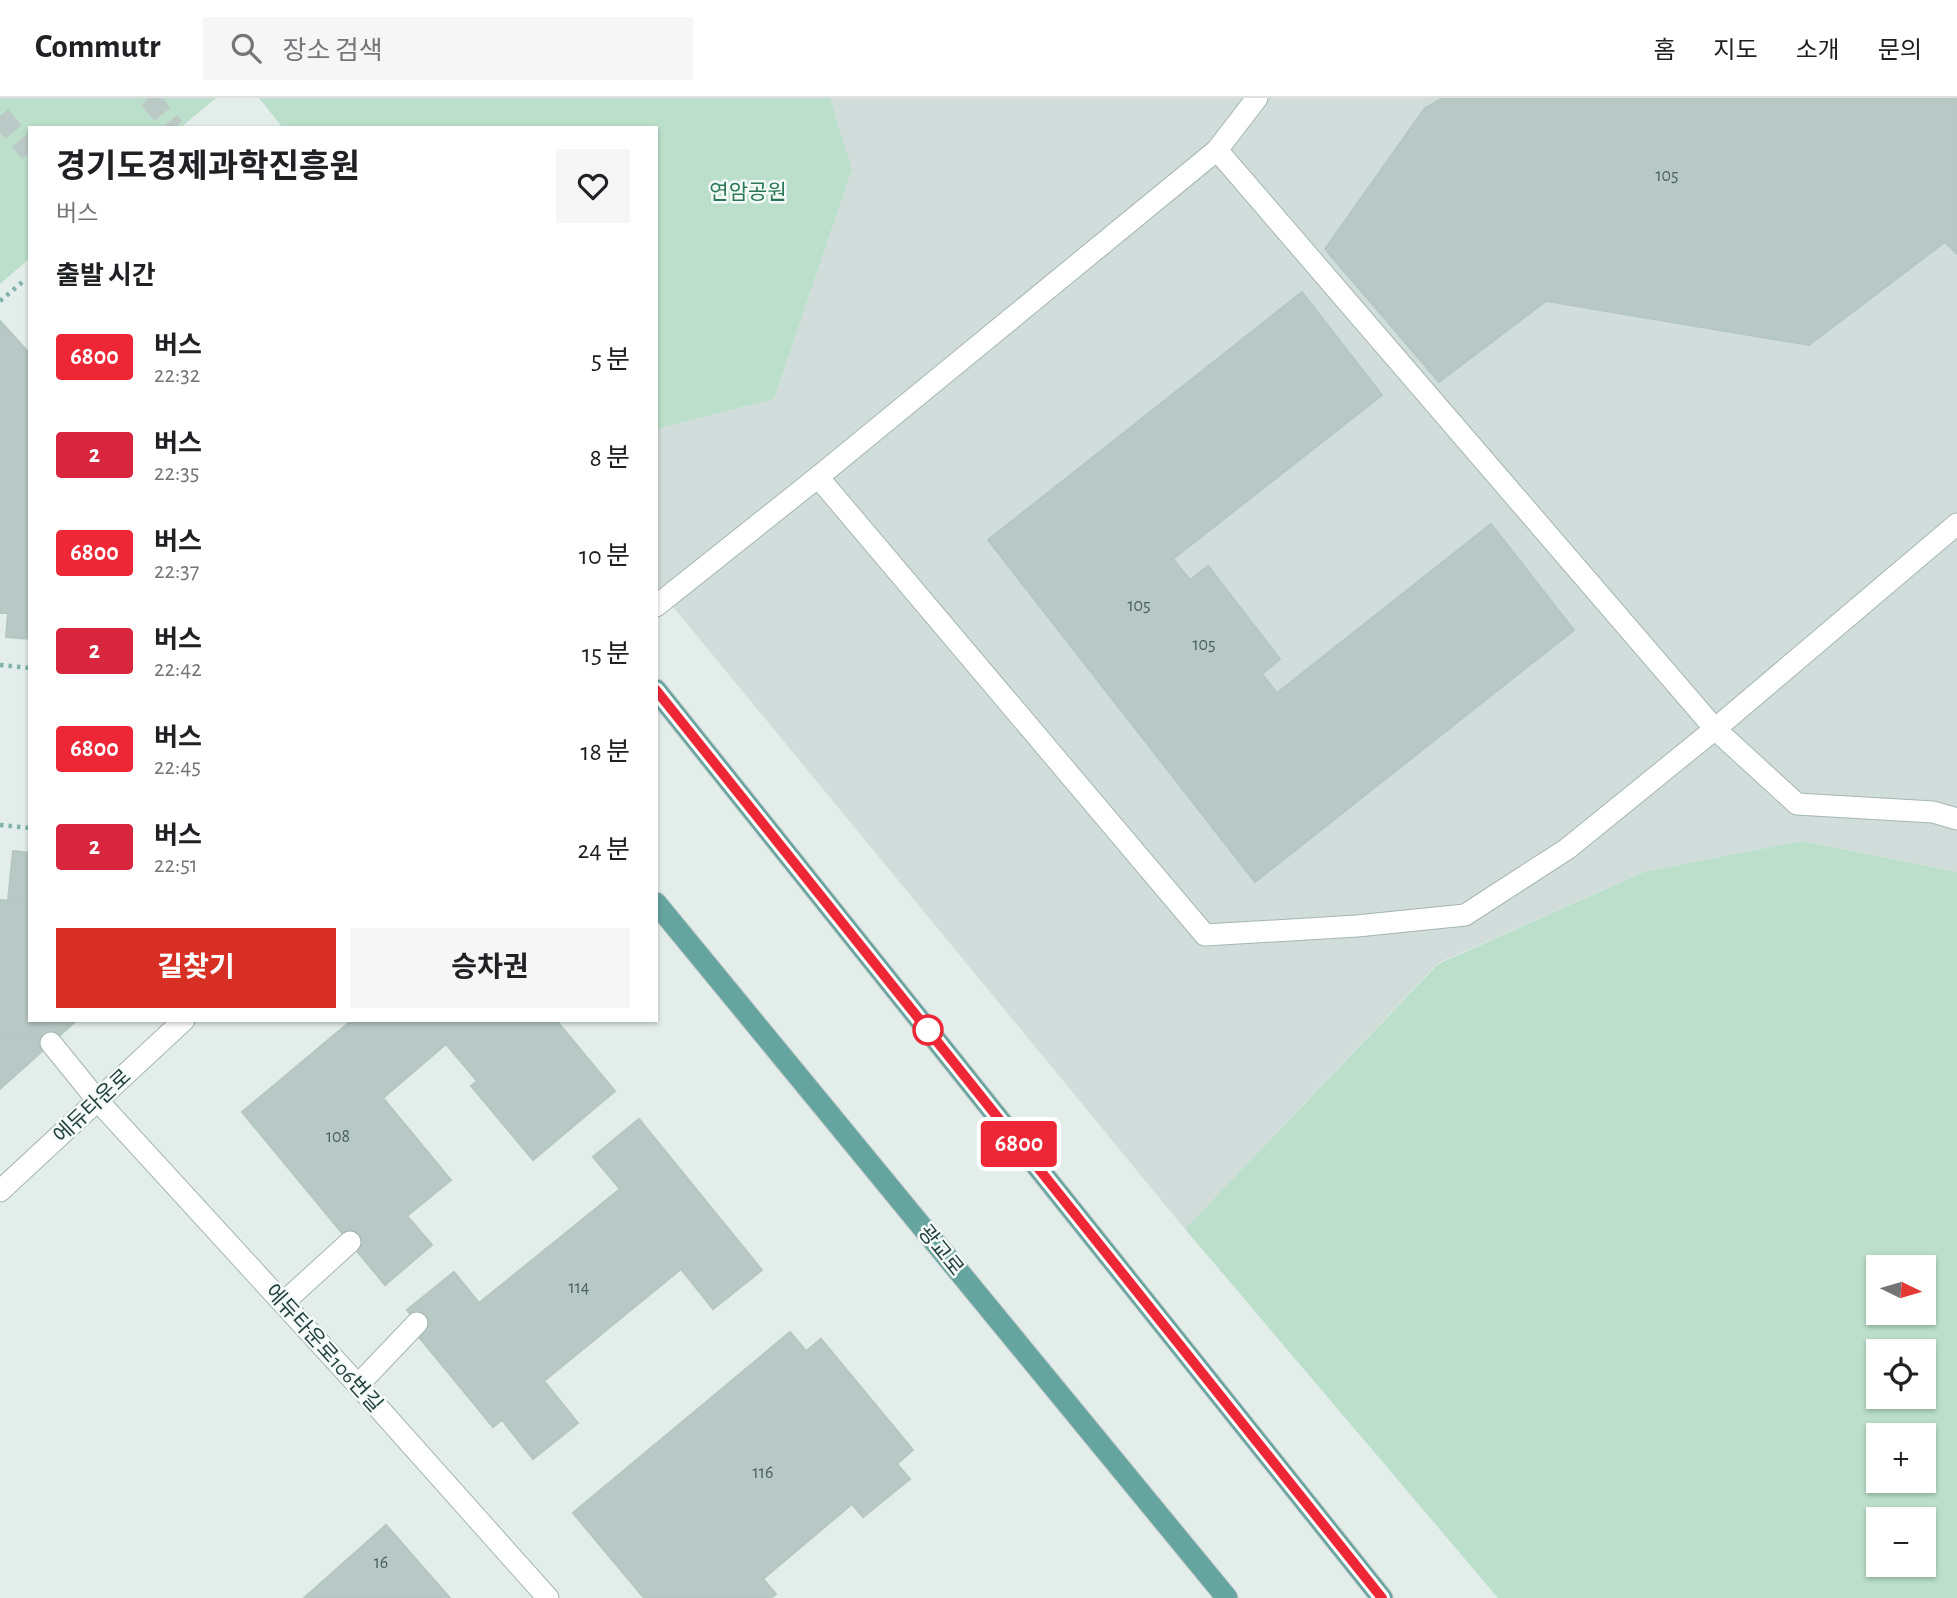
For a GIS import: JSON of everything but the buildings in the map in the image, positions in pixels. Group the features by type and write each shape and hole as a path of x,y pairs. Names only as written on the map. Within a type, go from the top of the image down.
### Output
{"main road":[{"path":"658,693 1382,1598"},
{"name":"광교로","path":"658,904 1227,1598"}],"street":[{"path":"658,604 1217,150 1256,98"},
{"path":"1217,150 1715,729 1797,804 1933,812 1957,819"},
{"path":"818,477 1205,935 1357,926 1465,915 1567,849 1715,729 1957,524"},
{"name":"에듀타운로","path":"0,1191 182,1022"},
{"name":"에듀타운로106번길","path":"51,1043 98,1101 358,1385 548,1598"},
{"path":"283,1303 350,1242"},
{"path":"358,1385 417,1323"}],"path":[{"path":"0,302 26,279"},
{"path":"0,666 28,668"},
{"path":"0,825 28,828"}],"shaded area":[{"path":"830,98 1957,98 1957,872 1802,841 1644,872 1438,963 1185,1229 658,588 658,428 774,399 852,171"}],"green space":[{"path":"0,98 216,98 182,126 28,126 28,260 0,284"},
{"name":"연암공원","path":"259,98 830,98 852,170 774,399 658,428 658,126 281,126"},
{"path":"1802,841 1957,872 1957,1598 1498,1598 1185,1229 1438,964 1644,872"}],"tunnel":[{"path":"149,98 172,126"},
{"path":"0,116 28,150"}],"bus line":[{"name":"6800","path":"658,693 1382,1598"}]}
